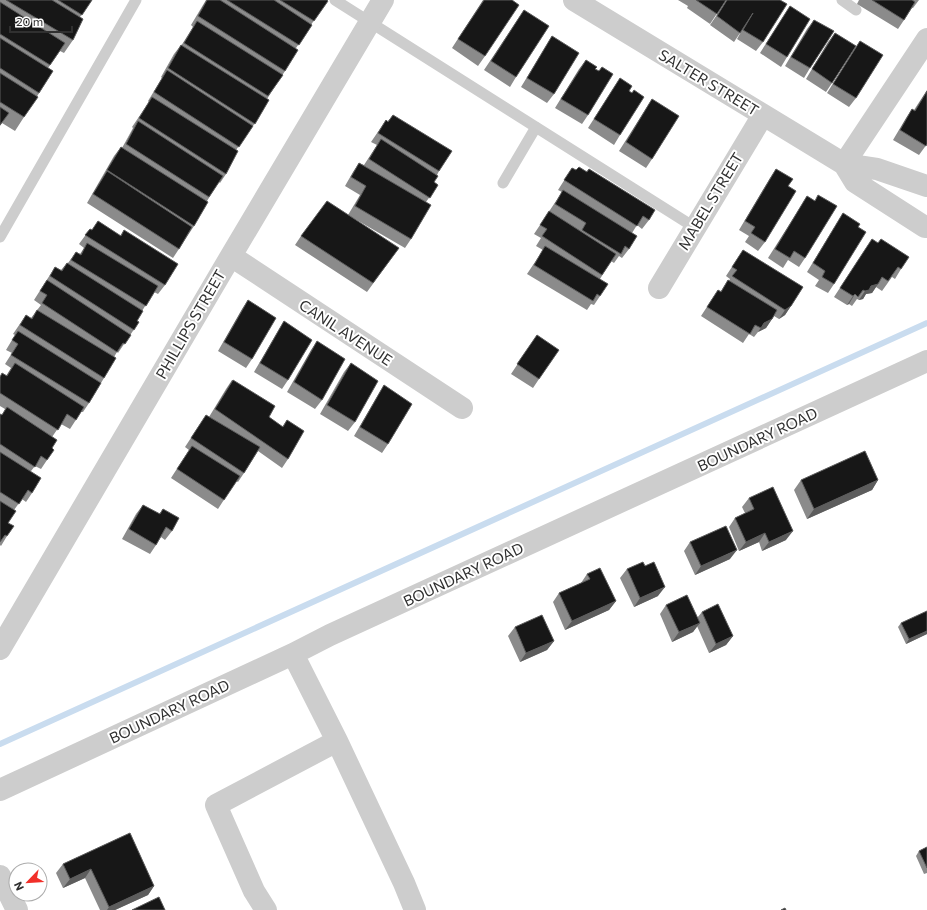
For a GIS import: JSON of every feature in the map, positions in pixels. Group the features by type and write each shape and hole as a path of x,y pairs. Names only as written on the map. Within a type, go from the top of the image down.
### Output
{"street":[{"name":"PHILLIPS STREET","path":"0,649 383,0"},
{"name":"SALTER STREET","path":"574,0 844,164 877,169 927,186"},
{"path":"844,164 927,40"},
{"name":"MABEL STREET","path":"658,288 763,115"},
{"name":"SALTER STREET","path":"844,164 855,182 927,227"},
{"name":"CANIL AVENUE","path":"231,256 462,408"},
{"name":"BOUNDARY ROAD","path":"0,790 293,654 330,635 927,361"},
{"path":"293,654 337,741 404,883 415,910"},
{"path":"266,910 254,891 216,805 337,741"},
{"path":"0,876 16,910"}],"lane":[{"path":"0,237 136,0"},
{"path":"335,0 694,227"},
{"path":"842,0 856,10"},
{"path":"503,183 536,127"}],"building":[{"path":"6,0 52,0 83,19 73,40"},
{"path":"58,0 92,0 82,15"},
{"path":"207,0 220,0 298,50 285,71 198,16"},
{"path":"227,0 274,0 312,25 299,45"},
{"path":"280,0 327,0 328,1 314,21"},
{"path":"484,0 512,0 519,5 485,56 458,39"},
{"path":"696,0 726,0 717,14"},
{"path":"727,0 780,0 787,4 763,42 743,30 753,13 740,33 717,16"},
{"path":"872,0 912,0 915,2 904,20"},
{"path":"0,2 65,43 50,65 0,34"},
{"path":"790,6 810,19 787,57 766,44"},
{"path":"524,10 549,26 516,77 491,61"},
{"path":"814,20 834,31 810,68 791,57"},
{"path":"197,21 283,75 268,96 184,43"},
{"path":"835,33 856,46 832,83 812,69"},
{"path":"552,36 579,53 554,94 527,78"},
{"path":"0,38 53,71 39,93 0,68"},
{"path":"860,41 883,55 856,98 833,84"},
{"path":"181,45 269,100 255,124 168,68"},
{"path":"586,60 597,67 595,69 599,71 602,67 613,74 588,115 561,99"},
{"path":"167,70 253,126 239,147 154,92"},
{"path":"0,73 38,97 24,117 0,102"},
{"path":"620,78 632,86 629,91 632,93 634,90 644,97 620,135 594,119"},
{"path":"927,91 926,146 900,130 912,109 915,111"},
{"path":"152,97 238,151 226,174 139,118"},
{"path":"652,99 679,116 652,159 626,142"},
{"path":"0,107 9,113 0,125"},
{"path":"393,115 452,151 439,171 378,133 386,120 388,122"},
{"path":"138,121 223,176 209,197 126,144"},
{"path":"381,139 438,176 434,182 438,185 430,198 369,159"},
{"path":"121,147 208,202 194,226 107,170"},
{"path":"359,163 431,205 411,239 355,206 366,186 351,177"},
{"path":"579,167 587,172 589,169 655,210 649,220 643,216 637,226 564,180 572,168 576,170"},
{"path":"776,169 793,179 788,186 796,191 765,242 751,233 755,227 745,221"},
{"path":"107,171 192,227 179,249 93,194"},
{"path":"563,190 637,236 629,249 625,246 621,254 582,230 586,223 555,204"},
{"path":"818,195 837,206 805,258 794,251 790,258 775,249 807,196 815,201"},
{"path":"327,201 399,248 373,283 301,236"},
{"path":"549,211 616,254 602,275 542,236 547,229 540,225"},
{"path":"843,213 860,224 858,227 866,232 834,284 822,277 825,271 813,263"},
{"path":"98,221 121,236 124,230 178,264 165,285 85,235 90,229 92,230"},
{"path":"872,239 878,243 881,239 909,257 901,269 898,267 888,281 882,277 878,284 871,286 869,290 863,290 858,297 855,294 853,296 840,288"},
{"path":"87,243 158,286 146,306 71,260 76,252 81,255"},
{"path":"545,246 608,284 600,296 597,294 593,301 534,265"},
{"path":"743,250 803,287 791,306 785,310 732,276 737,270 732,267"},
{"path":"67,263 143,311 134,330 50,276 55,267 62,271"},
{"path":"47,280 131,335 125,344 123,343 117,352 42,303 47,295 40,291"},
{"path":"728,280 777,310 772,319 764,323 761,328 755,325 750,334 707,307 718,290 721,292"},
{"path":"248,300 276,318 252,359 224,342"},
{"path":"37,310 116,358 104,378 20,325 26,315 32,319"},
{"path":"284,321 312,340 288,380 260,363"},
{"path":"18,331 101,383 89,403 11,355 18,344 12,340"},
{"path":"537,335 559,350 539,379 517,364"},
{"path":"317,341 345,359 322,400 294,382"},
{"path":"15,363 84,407 76,420 67,414 58,430 0,393 0,377 2,373 7,376"},
{"path":"351,363 378,381 355,422 327,405"},
{"path":"233,380 275,406 269,417 283,427 287,420 304,431 288,459 215,409"},
{"path":"384,385 412,404 388,444 360,427"},
{"path":"7,407 57,440 52,448 54,450 47,460 41,456 35,467 0,444 0,414 2,415"},
{"path":"206,415 260,447 244,473 191,438"},
{"path":"192,446 240,476 224,500 177,469"},
{"path":"865,451 878,480 814,509 801,480"},
{"path":"0,452 41,478 32,493 28,490 19,504 0,492"},
{"path":"773,487 793,531 769,542 765,533 746,542 735,518 754,509 749,498"},
{"path":"0,501 16,511 8,523 14,526 7,536 5,535 0,542"},
{"path":"143,505 160,514 163,509 179,518 172,531 166,527 156,545 129,529"},
{"path":"726,526 737,550 701,566 690,542"},
{"path":"643,562 645,566 654,562 665,587 640,598 627,569"},
{"path":"600,568 616,601 572,621 559,593 590,579 587,574"},
{"path":"687,595 700,623 679,632 666,605"},
{"path":"718,604 733,636 716,644 702,612"},
{"path":"927,611 927,631 909,639 901,623"},
{"path":"542,615 554,641 526,653 515,627"},
{"path":"130,833 154,886 109,907 91,869 70,879 63,864"},
{"path":"927,847 927,868 919,851"},
{"path":"159,897 165,910 132,910"}],"waterway":[{"path":"0,744 927,323"}]}
